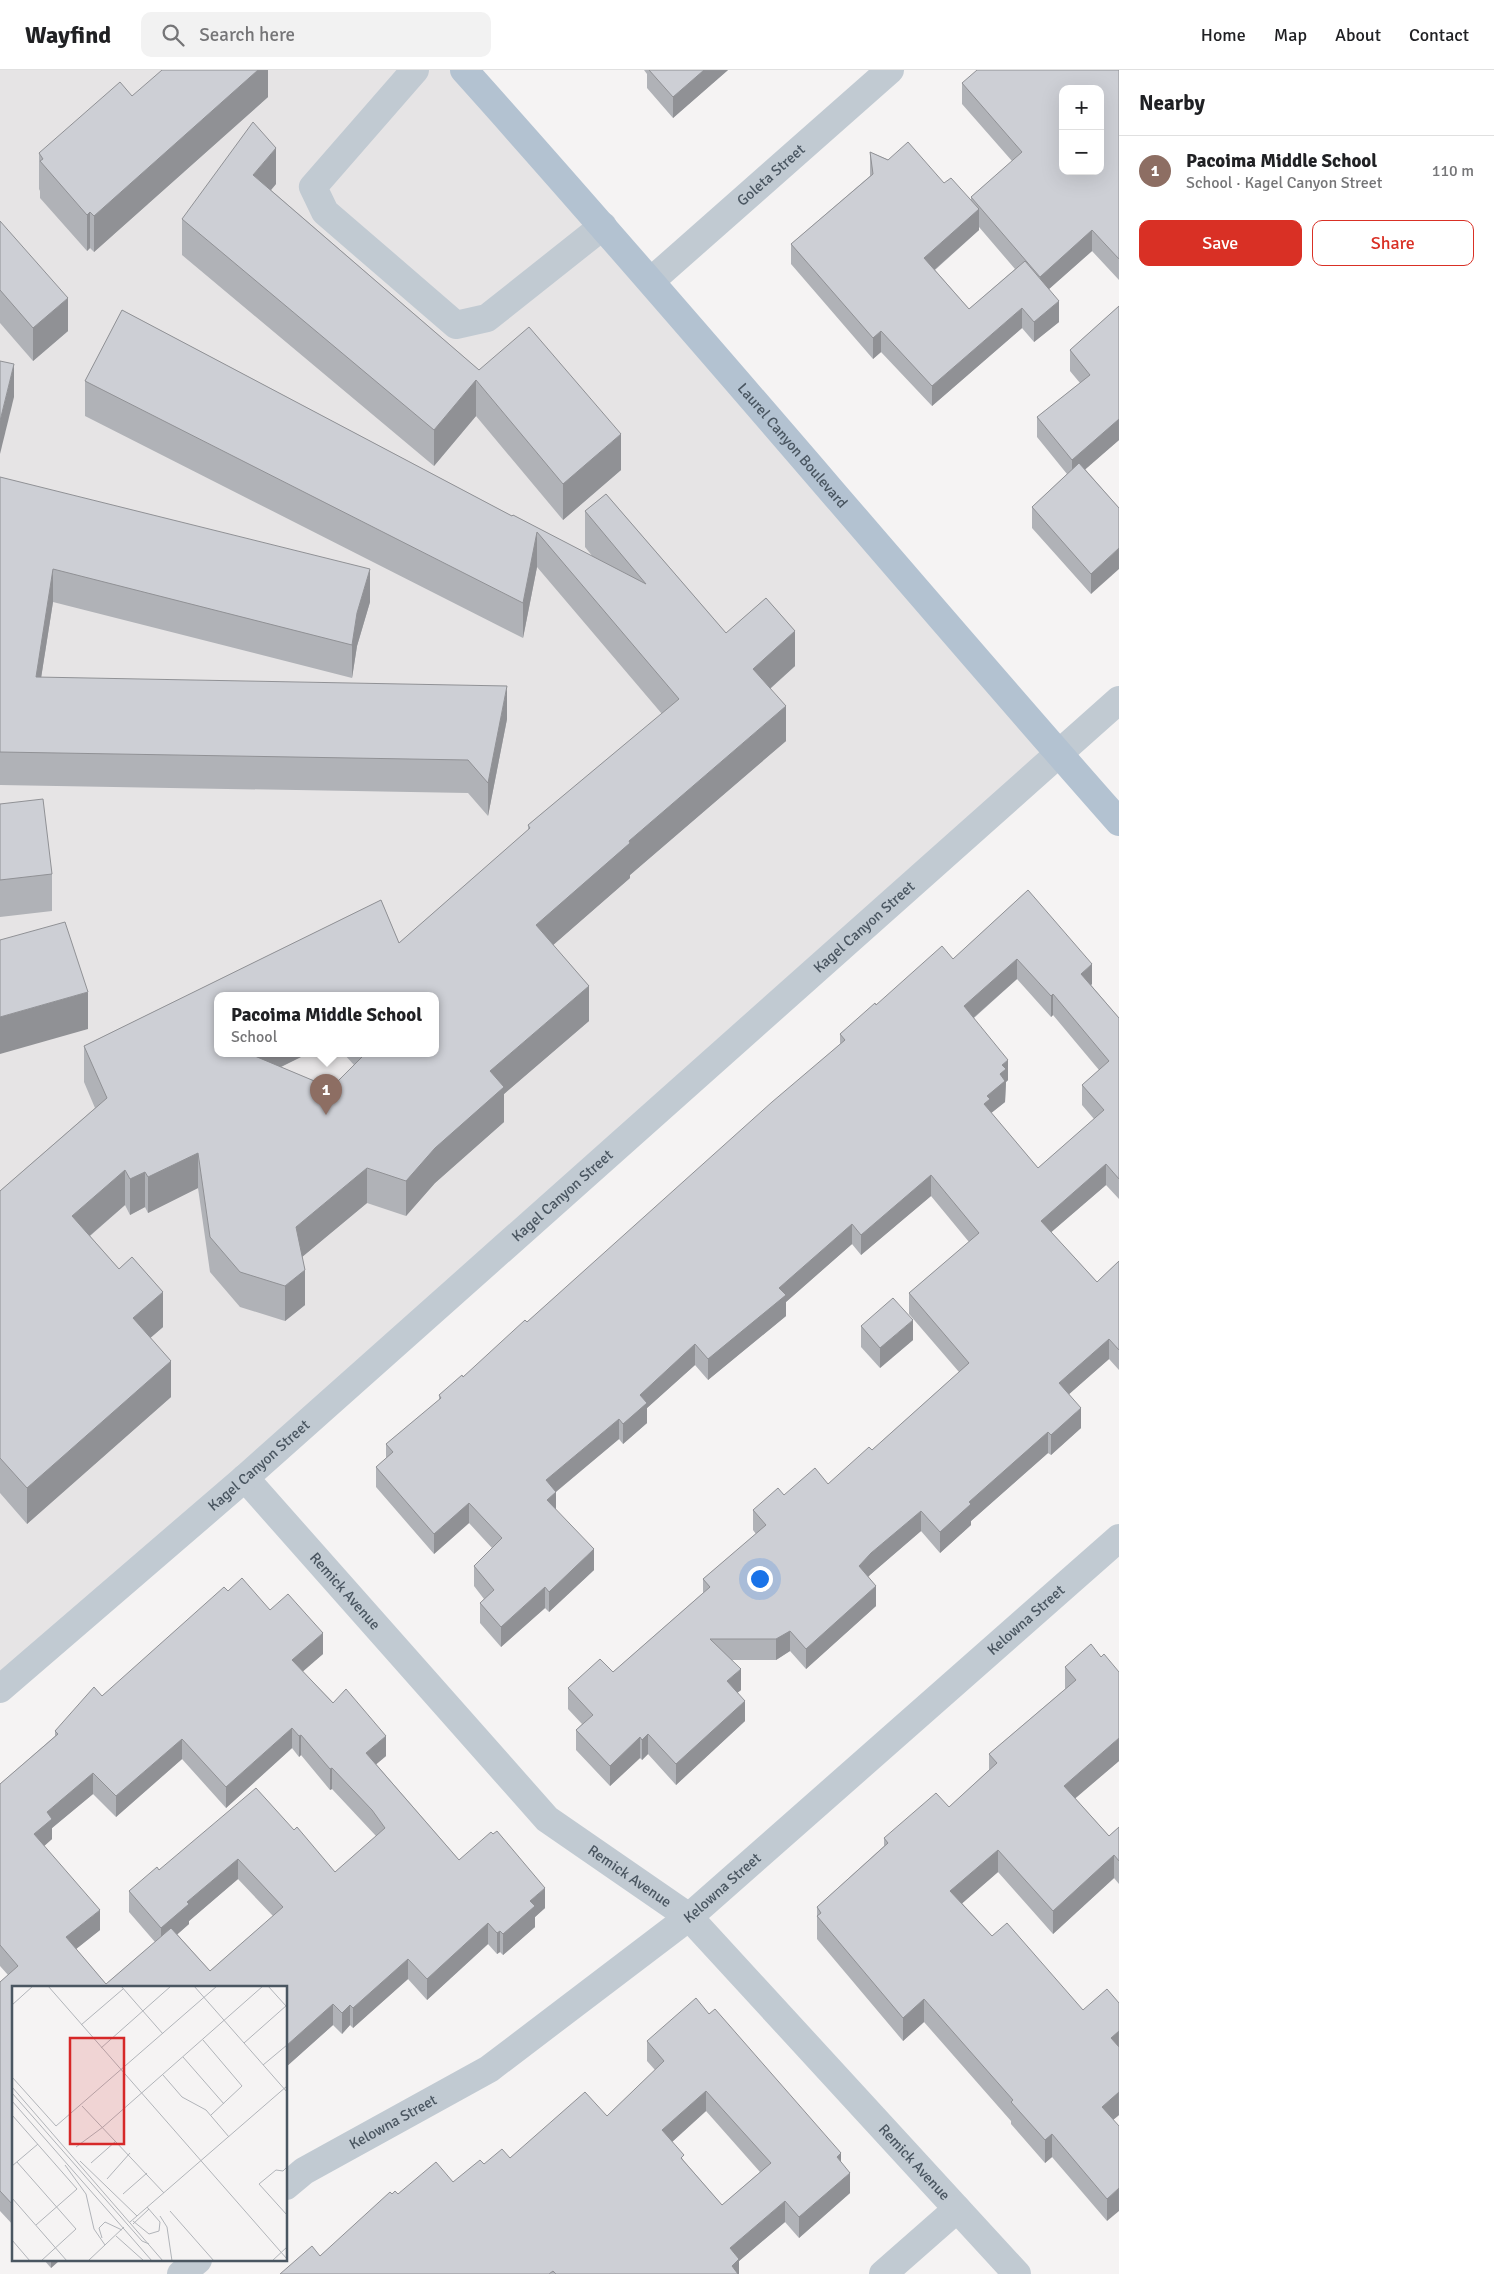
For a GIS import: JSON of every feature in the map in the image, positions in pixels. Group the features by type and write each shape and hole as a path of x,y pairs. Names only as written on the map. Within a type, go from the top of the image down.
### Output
{"main road":[{"name":"Laurel Canyon Boulevard","path":"464,70 651,281 923,599 1119,822"}],"street":[{"path":"415,70 312,187 325,212 456,324 487,318 603,226"},
{"name":"Goleta Street","path":"651,281 890,70"},
{"name":"Kagel Canyon Street","path":"0,1689 245,1478 1119,700"},
{"name":"Remick Avenue","path":"245,1478 547,1819 689,1917 1017,2274"},
{"name":"Kelowna Street","path":"288,2184 304,2171 489,2069 689,1917 1119,1538"},
{"path":"883,2274 957,2209"},
{"path":"181,2274 196,2262"}],"shaded area":[{"path":"0,70 459,70 1058,753 0,1689"}],"building":[{"path":"162,70 258,70 94,216 90,212 87,215 40,161 43,159 39,153 120,82 132,96"},
{"path":"649,70 704,70 673,97"},
{"path":"977,70 1119,70 1119,259 1092,230 1040,277 971,197 1022,152 962,83"},
{"path":"253,122 276,148 253,175 479,370 529,327 621,434 563,484 476,380 434,430 182,219"},
{"path":"908,142 944,183 951,178 979,209 924,258 969,309 1025,261 1059,301 1034,322 1022,308 932,386 881,331 873,338 791,244 873,174 870,152 888,160"},
{"path":"0,221 68,298 33,328 0,290"},
{"path":"1119,306 1119,419 1072,460 1037,417 1090,375 1070,350"},
{"path":"122,310 512,516 646,584 585,511 606,494 726,633 766,598 795,631 753,669 786,706 629,841 630,843 536,925 589,986 490,1071 504,1087 435,1148 406,1181 367,1168 296,1227 305,1270 285,1286 240,1272 210,1237 198,1153 148,1177 145,1172 130,1179 125,1170 72,1216 119,1269 132,1257 163,1292 133,1318 171,1361 27,1488 0,1458 0,1191 107,1098 84,1046 381,900 399,943 530,828 528,825 679,699 537,532 523,603 85,381"},
{"path":"0,361 14,364 0,421"},
{"path":"1079,463 1119,508 1119,548 1091,574 1032,507"},
{"path":"0,477 370,569 357,613 352,645 53,569 36,677 507,686 488,783 468,760 0,752"},
{"path":"43,799 52,874 0,880 0,804"},
{"path":"1028,890 1092,964 1081,974 1119,1018 1119,1179 1106,1164 1041,1221 1097,1282 1119,1261 1119,1350 1109,1339 1059,1383 1081,1408 1051,1435 1048,1432 969,1502 971,1504 940,1532 921,1511 871,1553 859,1566 876,1586 806,1649 790,1631 776,1639 710,1639 741,1669 727,1681 745,1701 676,1764 648,1734 642,1740 640,1737 610,1766 576,1730 593,1715 568,1688 600,1659 613,1672 710,1587 703,1579 766,1525 753,1510 778,1488 784,1495 815,1468 828,1484 869,1447 872,1450 969,1363 909,1293 979,1233 931,1175 861,1235 852,1224 779,1288 786,1295 708,1359 695,1344 640,1395 647,1403 623,1424 619,1419 546,1480 556,1492 547,1500 594,1549 549,1592 545,1587 501,1627 480,1603 494,1590 474,1566 502,1538 469,1503 434,1534 376,1467 393,1452 386,1444 441,1398 439,1395 462,1375 463,1377 525,1320 527,1322 772,1102 845,1040 840,1034 875,1003 876,1005 942,946 953,959","holes":["1017,959 1051,996 1053,994 1109,1061 1082,1085 1104,1110 1038,1168 984,1104 990,1099 987,1096 1005,1081 1000,1074 1006,1069 1002,1065 1008,1060 964,1006"]},
{"path":"65,922 88,992 0,1017 0,940"},
{"path":"893,1298 913,1320 880,1348 861,1326"},
{"path":"242,1578 270,1610 288,1594 323,1633 292,1660 333,1703 346,1689 386,1736 366,1753 459,1860 491,1832 493,1834 497,1831 545,1888 530,1901 535,1906 503,1934 500,1931 497,1933 488,1923 427,1979 408,1959 353,2008 350,2005 342,2013 333,2004 288,2044 288,1986 12,1986 12,2204 0,2191 0,1982 18,1966 0,1945 0,1784 58,1734 55,1731 94,1687 102,1696 224,1587 228,1591","holes":["292,1728 299,1736 301,1735 330,1769 332,1768 372,1810 385,1828 335,1872 297,1827 294,1830 256,1788 159,1870 157,1867 129,1891 161,1928 189,1904 187,1902 238,1859 283,1907 210,1971 171,1928 106,1984 66,1937 100,1910 34,1834 52,1819 47,1812 93,1773 116,1796 182,1739 226,1787"]},
{"path":"1091,1644 1101,1657 1104,1654 1119,1672 1119,1738 1064,1786 1109,1836 1119,1827 1119,1861 1114,1855 1053,1911 998,1850 950,1891 992,1936 1007,1923 1083,2010 1107,1989 1119,2003 1119,2031 1111,2038 1119,2047 1119,2092 1102,2107 1119,2126 1119,2188 1107,2199 1052,2134 1045,2140 1011,2102 1013,2100 924,1999 903,2018 817,1916 821,1913 817,1907 888,1843 884,1838 936,1793 949,1807 997,1763 989,1754 1076,1680 1065,1667"},
{"path":"696,1998 709,2014 715,2009 841,2153 837,2157 850,2173 799,2217 785,2201 730,2248 739,2259 732,2266 738,2274 556,2274 553,2271 549,2274 280,2274 312,2246 320,2256 390,2192 392,2194 395,2191 398,2194 436,2162 453,2182 480,2160 484,2164 502,2149 510,2158 585,2092 607,2116 664,2061 647,2041","holes":["706,2091 771,2163 722,2205 681,2158 684,2155 662,2130"]}],"place":[{"name":"Pacoima Middle School","path":"326,1115"}]}
